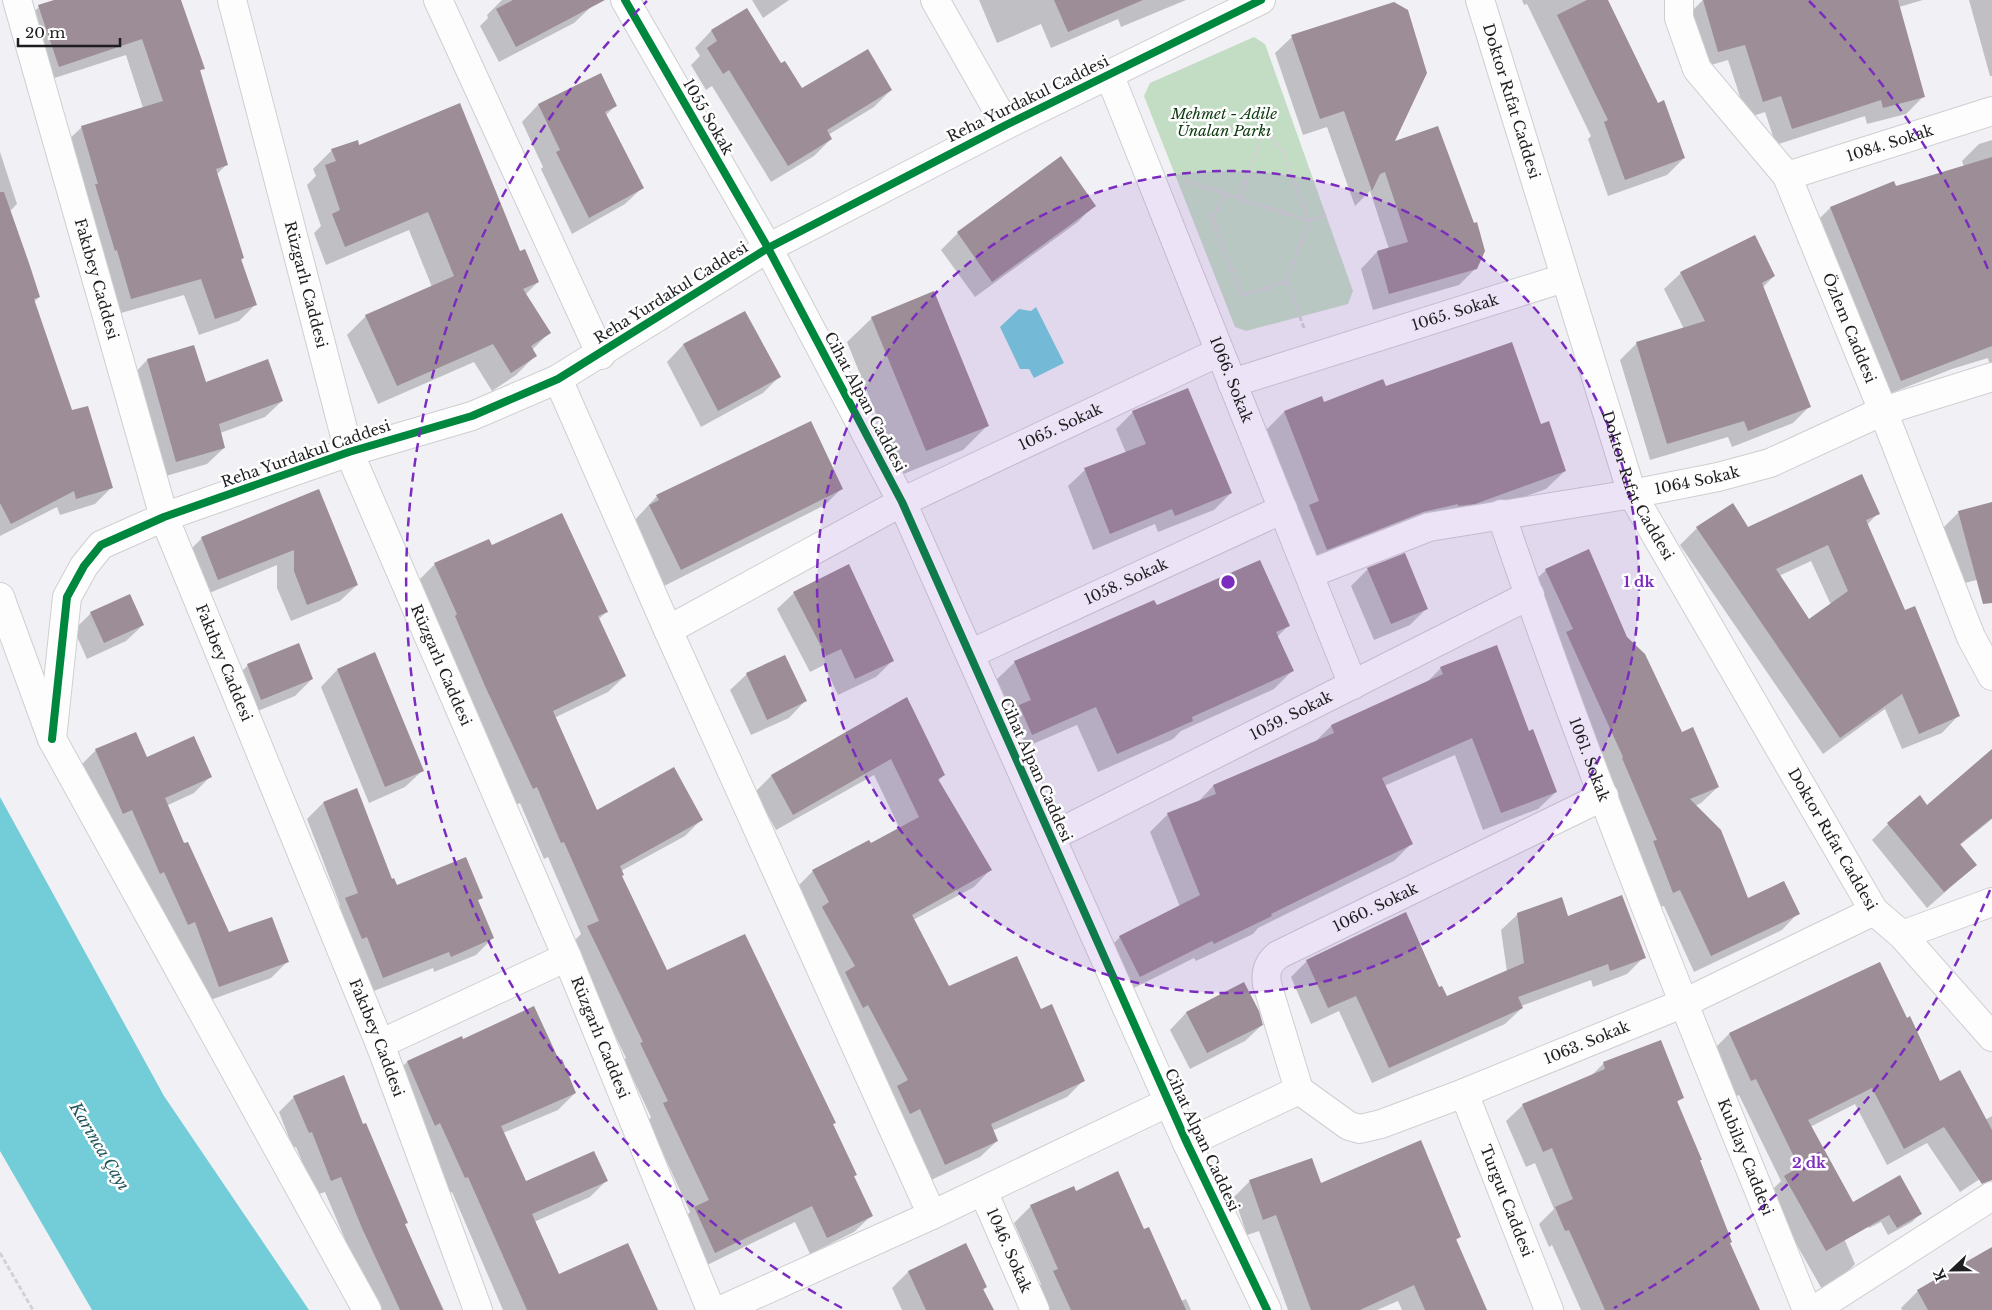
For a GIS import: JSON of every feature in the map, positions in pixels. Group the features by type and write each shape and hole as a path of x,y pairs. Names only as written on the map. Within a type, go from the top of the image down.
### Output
{"street":[{"name":"Fakıbey Caddesi","path":"17,0 164,517 380,1044 478,1310"},
{"name":"Rüzgarlı Caddesi","path":"232,0 349,452 567,957 711,1310"},
{"path":"438,0 601,354"},
{"name":"1055 Sokak","path":"625,0 768,248"},
{"path":"934,0 1006,125"},
{"name":"Reha Yurdakul Caddesi","path":"52,739 67,597 84,566 101,545 164,517 349,452 472,416 558,379 601,354 768,248 1006,125 1261,0"},
{"name":"Doktor Rıfat Caddesi","path":"1480,0 1632,494 1874,911 1902,934 1992,1036"},
{"name":"Özlem Caddesi","path":"1679,0 1679,18 1697,69 1787,176 1884,411 1982,634 1992,676"},
{"name":"1066. Sokak","path":"1109,74 1353,684"},
{"name":"1084. Sokak","path":"1787,176 1992,111"},
{"name":"Cihat Alpan Caddesi","path":"768,248 902,502 1187,1143 1267,1310"},
{"name":"1065. Sokak","path":"1232,382 1564,278"},
{"name":"1065. Sokak","path":"668,630 902,502 1219,352"},
{"name":"1064 Sokak","path":"1309,574 1429,527 1632,494 1718,477 1770,462 1884,411 1992,377"},
{"path":"558,379 668,630 932,1215"},
{"name":"1058. Sokak","path":"970,654 1283,510"},
{"name":"1061. Sokak","path":"1501,514 1604,796 1684,1003"},
{"name":"1059. Sokak","path":"1051,837 1530,595"},
{"path":"0,597 52,739 367,1310"},
{"name":"1060. Sokak","path":"1299,1090 1266,975 1272,960 1278,955 1604,796"},
{"path":"1902,934 1992,902"},
{"name":"1063. Sokak","path":"1299,1090 1349,1126 1360,1129 1381,1124 1464,1093 1684,1003 1874,911"},
{"path":"380,1044 567,957"},
{"name":"Kubilay Caddesi","path":"1684,1003 1807,1310"},
{"path":"1187,1143 1299,1090"},
{"name":"Turgut Caddesi","path":"1464,1093 1549,1310"},
{"path":"722,1310 984,1191 1169,1102"},
{"name":"1046. Sokak","path":"984,1191 1035,1310"},
{"path":"1814,1310 1992,1196"}],"path":[{"path":"1240,199 1264,130 1282,149 1309,221 1287,281 1315,357"},
{"path":"1146,168 1309,221 1326,215"},
{"path":"1227,195 1210,217 1242,296 1287,281"},
{"path":"0,1252 33,1310"}],"green space":[{"name":"Mehmet - Adile Ünalan Parkı","path":"1254,37 1265,44 1353,291 1348,304 1246,331 1235,327 1144,96 1150,83"}],"water":[{"path":"1036,307 1064,363 1034,378 1029,369 1020,369 1000,327 1019,309 1031,311"},
{"name":"Karınca Çayı","path":"0,797 164,1096 309,1310 92,1310 0,1151"}],"building":[{"path":"54,0 181,0 205,69 200,70 228,165 216,169 244,258 241,259 257,305 215,319 201,279 131,299 95,184 98,184 81,126 163,101 142,39 59,67 38,5"},
{"path":"513,0 605,0 516,47 496,9"},
{"path":"1054,0 1143,0 1068,32"},
{"path":"1587,0 1608,0 1658,103 1664,100 1685,158 1625,180 1604,122 1608,120 1557,15"},
{"path":"1703,0 1898,0 1925,97 1883,108 1881,100 1792,129 1781,96 1763,102 1745,45 1718,52"},
{"path":"1394,2 1408,10 1427,73 1395,141 1438,126 1474,223 1477,222 1485,251 1477,269 1389,294 1377,251 1408,242 1385,172 1380,174 1372,191 1344,111 1320,119 1291,35"},
{"path":"747,8 781,63 785,61 802,88 868,49 892,90 827,130 832,139 788,166 729,70 723,74 707,48 717,41 711,30"},
{"path":"601,73 617,106 605,112 644,188 589,218 556,152 560,150 538,104"},
{"path":"460,103 520,251 525,249 539,282 523,289 551,333 531,346 537,356 511,373 493,344 397,386 365,315 454,276 428,212 345,247 332,214 340,210 325,165 336,161 331,149 358,140 359,145"},
{"path":"1061,156 1096,206 992,282 957,232"},
{"path":"1992,157 1992,346 1901,381 1830,207 1894,181 1896,186"},
{"path":"0,192 4,192 30,266 40,297 34,299 72,410 88,406 113,488 76,499 74,491 11,524 0,503"},
{"path":"1755,235 1775,276 1762,283 1811,407 1748,431 1744,421 1667,444 1636,342 1705,321 1680,272"},
{"path":"934,291 989,426 926,451 871,317"},
{"path":"745,311 781,377 718,411 683,344"},
{"path":"1512,342 1541,424 1549,421 1566,471 1475,504 1458,506 1458,504 1423,512 1327,550 1309,505 1319,501 1284,411 1322,396 1324,402 1383,379 1386,386"},
{"path":"194,345 206,382 268,359 283,401 219,424 225,448 176,462 147,359"},
{"path":"1188,388 1232,493 1175,516 1172,509 1110,534 1084,468 1146,444 1132,411"},
{"path":"811,421 843,489 681,570 649,505 659,500 656,495"},
{"path":"1862,474 1880,514 1866,520 1905,610 1915,606 1960,716 1919,734 1902,694 1840,738 1696,527 1733,503 1748,527","holes":["1828,545 1848,591 1809,619 1776,569"]},
{"path":"319,489 358,585 307,605 294,571 294,550 218,580 201,537"},
{"path":"1992,502 1992,603 1983,604 1958,511"},
{"path":"562,513 608,612 598,616 626,676 553,711 597,810 674,767 703,820 620,866 624,875 622,876 667,970 745,934 836,1123 833,1124 857,1175 854,1176 873,1216 827,1238 812,1206 715,1253 694,1207 709,1200 663,1103 668,1101 640,1043 643,1042 587,926 599,921 564,842 561,843 537,787 533,789 485,686 455,616 457,614 434,563 489,539 492,545"},
{"path":"1589,549 1627,637 1645,654 1682,732 1693,727 1719,787 1690,799 1721,830 1748,898 1784,881 1800,914 1711,956 1680,890 1673,893 1653,841 1657,840 1623,757 1566,632 1573,629 1545,569"},
{"path":"1405,553 1428,609 1391,624 1367,568"},
{"path":"1260,560 1290,626 1276,632 1294,671 1192,717 1193,721 1117,754 1096,707 1032,735 1019,705 1031,700 1014,661 1154,600 1157,605"},
{"path":"849,564 894,661 855,679 841,649 826,656 793,592"},
{"path":"130,594 144,625 104,643 90,612"},
{"path":"299,643 313,679 261,700 247,664"},
{"path":"1497,645 1529,731 1533,729 1557,792 1501,813 1472,738 1382,778 1413,844 1271,914 1272,916 1214,944 1212,941 1140,977 1119,936 1200,895 1167,813 1216,794 1213,785 1334,733 1331,725 1443,674 1440,667"},
{"path":"375,652 424,771 385,787 337,669"},
{"path":"785,655 807,701 767,720 746,673"},
{"path":"907,697 945,775 938,779 992,870 912,915 949,986 1017,956 1041,1009 1052,1004 1085,1081 991,1124 998,1141 945,1165 920,1109 910,1114 897,1086 908,1080 868,1005 863,1008 845,972 855,966 822,907 829,902 812,870 869,840 871,843 919,817 891,759 793,815 771,775"},
{"path":"136,732 147,757 194,736 212,777 165,798 184,843 188,842 229,932 272,917 289,962 219,987 195,922 188,925 164,872 160,874 132,810 123,814 95,749"},
{"path":"1992,749 1992,818 1960,844 1977,865 1944,892 1887,823 1920,795 1927,805"},
{"path":"357,788 392,879 394,878 397,885 466,857 483,898 478,900 494,938 451,957 449,952 383,978 367,937 362,939 345,898 358,893 323,802"},
{"path":"1622,895 1646,958 1610,971 1608,964 1518,997 1523,1008 1389,1068 1356,996 1328,1008 1306,960 1406,912 1439,987 1442,986 1447,996 1524,963 1517,913 1562,897 1568,916"},
{"path":"1880,962 1907,1018 1910,1016 1940,1081 1960,1070 1992,1130 1992,1180 1982,1184 1944,1127 1904,1149 1872,1088 1808,1120 1853,1202 1900,1175 1922,1214 1897,1228 1889,1215 1826,1251 1784,1176 1799,1167 1756,1079 1751,1081 1729,1033"},
{"path":"1244,982 1259,1011 1263,1025 1207,1053 1186,1012"},
{"path":"534,1006 559,1060 562,1059 576,1093 501,1126 526,1181 594,1151 608,1181 532,1214 559,1274 628,1243 658,1310 527,1310 468,1177 465,1178 440,1123 435,1126 407,1061 462,1036 463,1039"},
{"path":"1661,1040 1684,1098 1677,1101 1702,1160 1700,1160 1732,1242 1730,1243 1760,1310 1605,1310 1569,1230 1565,1231 1555,1207 1573,1199 1552,1148 1543,1152 1522,1104 1605,1069 1603,1062"},
{"path":"344,1075 363,1124 366,1123 408,1223 405,1224 443,1310 400,1310 341,1177 331,1181 312,1132 309,1133 293,1096"},
{"path":"1421,1140 1461,1237 1456,1239 1487,1310 1425,1310 1414,1285 1360,1310 1311,1310 1276,1215 1263,1220 1249,1180 1312,1158 1321,1183"},
{"path":"1118,1171 1144,1229 1149,1227 1186,1310 1071,1310 1053,1271 1058,1269 1030,1205 1074,1186 1076,1191"},
{"path":"966,1243 987,1287 983,1289 994,1310 926,1310 908,1271"},
{"path":"1992,1247 1992,1310 1928,1310 1917,1290"}],"cycle path":[{"path":"625,0 768,248 902,502 1187,1143 1267,1310"},
{"path":"52,739 67,597 84,566 101,545 164,517 349,452 472,416 558,379 768,248 1006,125 1261,0"}]}
